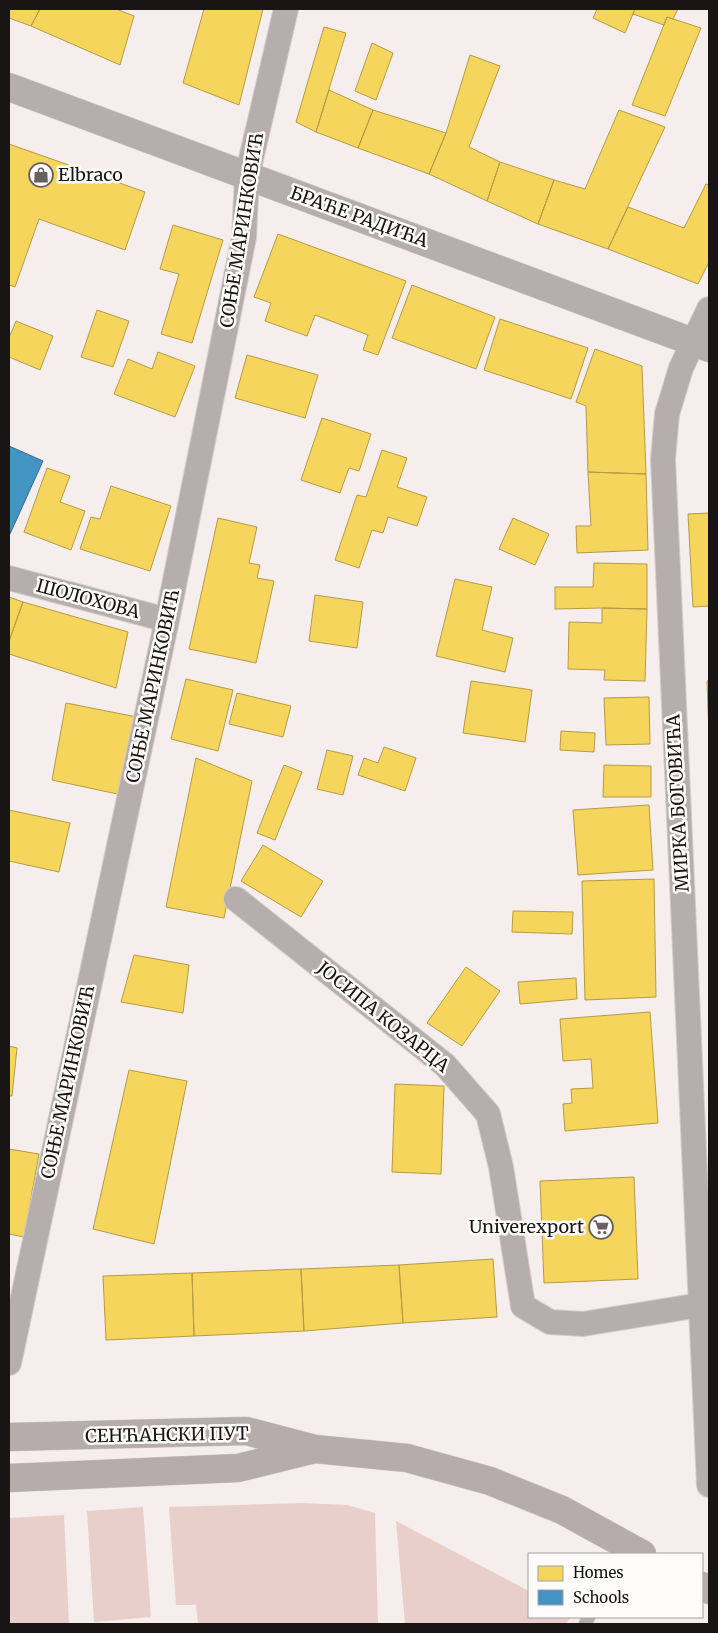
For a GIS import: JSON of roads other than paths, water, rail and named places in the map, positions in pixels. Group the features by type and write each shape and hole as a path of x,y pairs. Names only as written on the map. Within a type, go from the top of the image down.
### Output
{"main road":[{"name":"СЕНЋАНСКИ ПУТ","path":"9,1437 246,1431 315,1450"},
{"name":"СЕНЋАНСКИ ПУТ","path":"9,1478 238,1468 315,1450"},
{"path":"315,1450 407,1458 490,1480 562,1510 631,1552"}],"street":[{"name":"СОЊЕ МАРИНКОВИЋ","path":"9,1362 167,620 244,237 247,176 286,9"},
{"name":"БРАЋЕ РАДИЋА","path":"9,87 701,345"},
{"name":"МИРКА БОГОВИЋА","path":"709,309 701,345 681,368 668,414 663,459 705,1313 709,1485"},
{"name":"ШОЛОХОВА","path":"9,578 167,620"},
{"name":"ЈОСИПА КОЗАРЦА","path":"236,899 445,1065 488,1114 501,1166 523,1306 550,1322 583,1324 705,1313"}],"place":[{"name":"Elbraco","path":"41,175"},
{"name":"Univerexport","path":"601,1227"}]}
